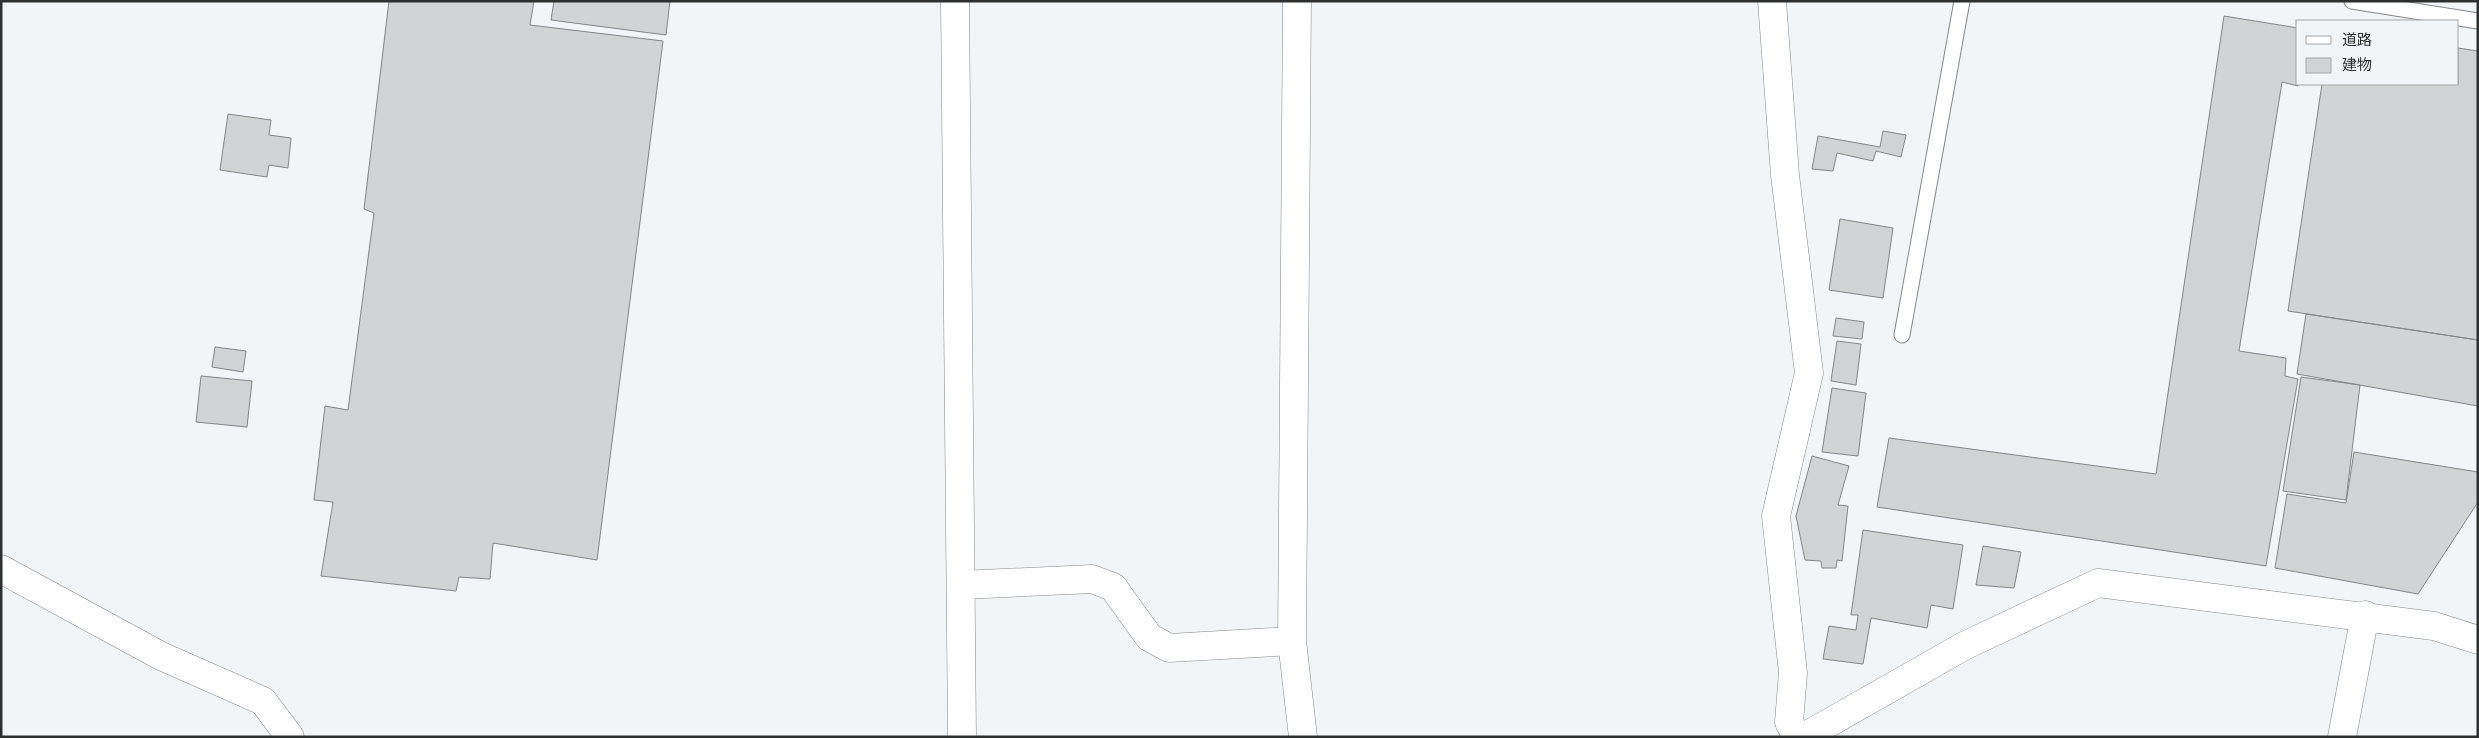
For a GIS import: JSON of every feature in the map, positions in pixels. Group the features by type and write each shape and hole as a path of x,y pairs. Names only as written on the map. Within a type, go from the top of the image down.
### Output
{"street":[{"path":"955,1 962,737"},
{"path":"1297,1 1292,641 1303,737"},
{"path":"1772,1 1784,175 1809,374 1776,516 1793,673 1788,722 1797,737"},
{"path":"1,569 161,656 263,701 290,737"},
{"path":"961,585 1092,579 1113,587 1149,638 1169,648 1292,641"},
{"path":"1804,737 1964,646 2098,583 2434,626 2478,640"},
{"path":"2342,737 2364,616"}],"lane":[{"path":"1902,335 1962,1"},
{"path":"2352,1 2478,21"}],"building":[{"path":"389,1 534,1 530,25 663,41 597,560 493,543 490,579 459,577 456,591 321,576 333,502 314,500 325,406 348,410 374,213 364,209"},
{"path":"554,1 670,1 666,35 551,20"},
{"path":"2224,16 2296,28 2296,85 2298,86 2282,82 2239,351 2286,358 2285,376 2298,379 2266,566 1877,507 1889,438 2156,474"},
{"path":"2459,48 2478,51 2478,340 2288,311 2322,85 2459,85"},
{"path":"228,114 271,120 269,135 291,138 288,168 269,165 267,177 220,170"},
{"path":"1883,131 1906,135 1901,157 1876,151 1873,161 1837,153 1833,171 1812,169 1818,136 1880,147"},
{"path":"1840,219 1893,228 1883,298 1829,290"},
{"path":"2306,314 2478,340 2478,406 2297,374"},
{"path":"1836,318 1864,322 1862,339 1833,336"},
{"path":"1837,341 1861,344 1856,385 1831,381"},
{"path":"215,347 246,351 243,372 212,367"},
{"path":"201,376 252,381 247,427 196,422"},
{"path":"2301,377 2360,385 2346,500 2283,491"},
{"path":"1832,388 1866,393 1858,456 1822,452"},
{"path":"2354,452 2478,472 2478,502 2418,594 2275,568 2287,494 2346,503"},
{"path":"1812,456 1849,466 1838,505 1848,506 1842,561 1837,560 1836,568 1822,568 1821,561 1805,560 1796,516"},
{"path":"1863,530 1963,545 1953,609 1931,605 1927,628 1871,618 1863,664 1823,659 1829,626 1856,630 1858,615 1851,615"},
{"path":"1983,546 2021,552 2014,588 1976,585"}]}
